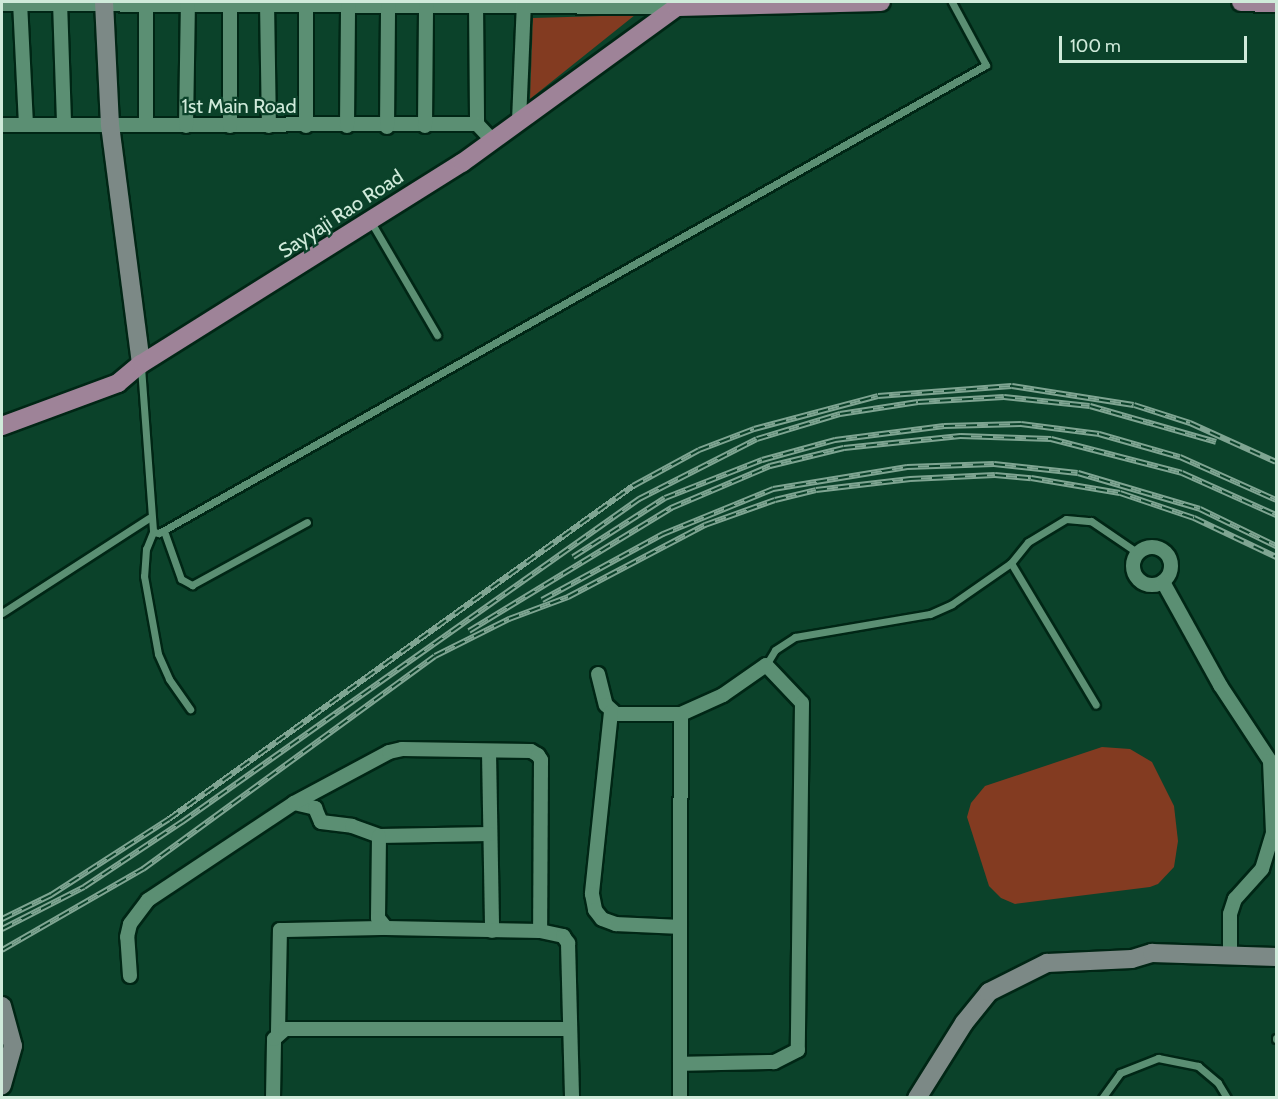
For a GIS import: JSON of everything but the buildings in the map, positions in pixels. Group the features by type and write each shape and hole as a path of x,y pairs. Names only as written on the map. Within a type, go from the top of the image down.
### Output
{"main road":[{"path":"679,3 881,2"},
{"path":"1241,2 1276,3"},
{"path":"104,3 110,124 141,364"},
{"name":"Sayyaji Rao Road","path":"2,426 118,383 141,364 370,222 492,140 679,3"},
{"path":"917,1098 964,1023 989,992 1047,963 1131,959 1152,953 1276,957"},
{"path":"1131,959 1151,966 1276,966"},
{"path":"2,1006 13,1046 2,1085"}],"street":[{"path":"20,3 26,125"},
{"path":"60,3 64,125"},
{"path":"146,3 146,125"},
{"path":"2,4 679,3"},
{"path":"186,126 188,4"},
{"path":"230,4 230,126"},
{"path":"267,4 269,126"},
{"path":"306,4 306,126"},
{"path":"346,126 348,4"},
{"path":"387,127 388,4"},
{"path":"425,126 426,4"},
{"path":"519,121 524,4"},
{"path":"476,5 477,124 492,140"},
{"name":"1st Main Road","path":"2,125 387,127 477,124"},
{"path":"1150,547 1167,553 1170,572 1163,582 1151,585 1139,580 1133,569 1138,553 1150,547"},
{"path":"1163,582 1220,685 1273,765 1273,833 1262,869 1234,899 1230,914 1230,955"},
{"path":"611,712 681,714 723,695 766,664 802,703 798,1050 774,1062 680,1064"},
{"path":"598,674 611,712 592,894 595,910 602,918 616,924 680,927"},
{"path":"680,1098 681,714"},
{"path":"130,976 127,938 130,924 148,900 294,803 389,752 531,751 541,760 540,931"},
{"path":"489,752 492,931"},
{"path":"294,803 315,808 321,822 380,836 490,834"},
{"path":"380,836 378,918 386,928"},
{"path":"273,1098 274,1039 278,1032 280,930 386,928 540,931 563,936 568,944 572,1098"},
{"path":"278,1032 285,1029 570,1029"}],"lane":[{"path":"153,532 164,531 986,65 952,2"},
{"path":"370,222 437,335"},
{"path":"141,364 149,518 153,532 146,549 144,576 158,654 169,679 190,709"},
{"path":"2,613 149,518"},
{"path":"766,664 775,650 795,637 930,614 978,588 1011,563 1028,542 1066,519 1091,521 1138,553"},
{"path":"164,531 181,579 192,585 307,522"},
{"path":"1011,563 1096,705"},
{"path":"1102,1098 1120,1073 1158,1058 1198,1066 1218,1083 1227,1098"}],"shaded area":[{"path":"635,15 530,99 533,18"},
{"path":"1102,747 1130,749 1152,762 1174,806 1178,841 1174,867 1158,884 1150,887 1015,904 1001,898 989,886 967,817 971,803 985,786"}],"railway":[{"path":"2,919 51,895 169,819 633,486 699,450 754,429 878,396 1012,386 1134,405 1190,423 1276,462"},
{"path":"2,929 84,887 182,822 639,499 757,439 840,414 918,402 1004,397 1090,406 1216,442"},
{"path":"573,557 665,498 762,460 835,440 944,426 1021,424 1099,434 1180,457 1276,500"},
{"path":"469,631 671,508 770,466 844,448 960,436 1051,439 1182,473 1276,515"},
{"path":"542,600 663,534 773,489 907,467 994,464 1078,473 1200,509 1276,546"},
{"path":"2,950 143,869 435,656 509,619 568,597 705,525 775,500 816,490 910,479 995,475 1031,478 1120,493 1194,518 1276,557"}]}
